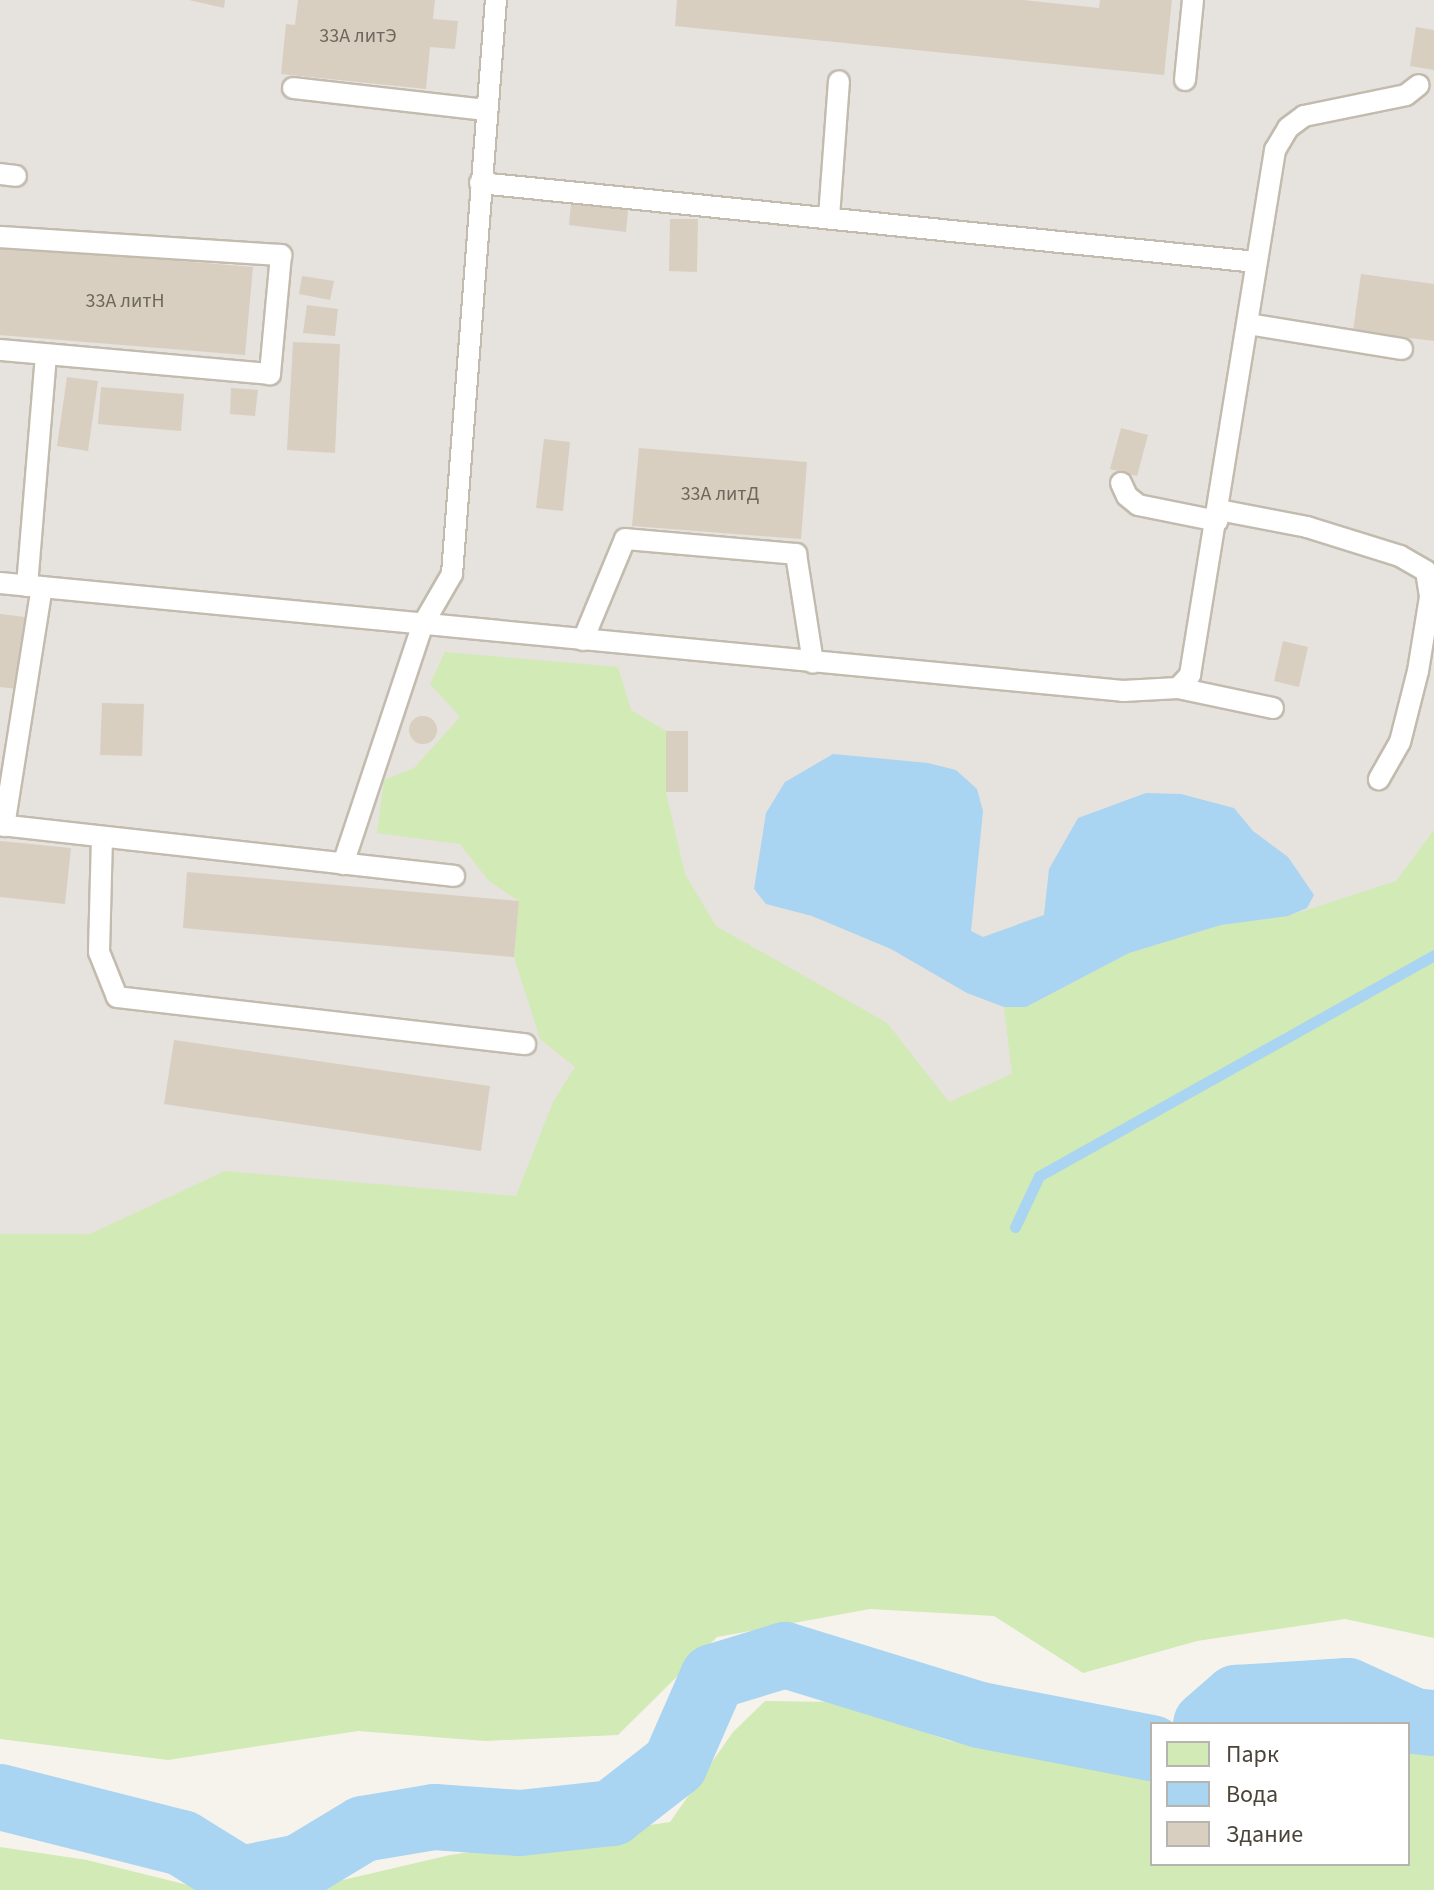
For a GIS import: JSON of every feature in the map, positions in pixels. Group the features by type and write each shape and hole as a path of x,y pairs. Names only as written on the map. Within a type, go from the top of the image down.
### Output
{"lane":[{"path":"343,864 423,624 452,574 496,0"},
{"path":"1185,80 1193,0"},
{"path":"829,217 839,81"},
{"path":"1178,688 1190,675 1275,150 1288,128 1304,116 1406,95 1419,85"},
{"path":"293,88 487,110"},
{"path":"480,183 1256,262"},
{"path":"0,237 281,255 270,374 0,350"},
{"path":"1248,324 1402,349"},
{"path":"46,355 35,586 2,826 454,876"},
{"path":"1121,483 1127,496 1138,505 1307,527 1400,556 1426,571 1430,597 1418,671 1400,742 1379,779"},
{"path":"583,640 625,539 796,554 813,663"},
{"path":"0,583 1123,691 1178,688 1273,708"},
{"path":"102,837 99,952 117,997 525,1044"}],"shaded area":[{"path":"0,0 1434,0 1434,1236 0,1271"}],"green space":[{"path":"445,652 618,667 631,710 666,731 666,792 685,874 716,926 887,1023 949,1102 1012,1074 1004,1007 1026,1007 1129,953 1221,925 1288,916 1396,881 1434,830 1434,1638 1345,1619 1197,1641 1083,1673 994,1616 870,1609 717,1637 618,1735 485,1741 358,1731 168,1760 0,1739 0,1234 90,1234 225,1171 516,1196 553,1102 575,1067 540,1039 514,957 519,901 489,881 460,844 377,833 384,780 414,768 460,717 430,684"},
{"path":"765,1701 838,1702 950,1741 1150,1769 1150,1866 1410,1866 1410,1744 1434,1750 1434,1890 0,1890 0,1847 87,1860 204,1889 313,1887 450,1855 670,1822 733,1732"}],"water":[{"path":"833,754 928,763 956,770 977,789 983,811 971,931 983,937 1044,915 1049,869 1078,818 1146,793 1181,794 1234,808 1253,831 1288,857 1314,895 1307,908 1288,916 1221,925 1129,953 1026,1007 1004,1007 967,993 891,949 812,916 766,904 754,889 766,813 785,782"}],"building":[{"path":"189,0 225,0 224,8"},
{"path":"298,0 435,0 433,19 458,21 455,49 430,47 426,89 281,74 286,24 295,25"},
{"path":"677,0 1023,0 1099,8 1100,0 1172,0 1164,75 675,26"},
{"path":"1416,27 1434,30 1434,70 1410,66"},
{"path":"571,203 628,210 626,232 569,225"},
{"path":"670,219 698,219 697,272 669,271"},
{"path":"0,246 253,267 245,355 0,335"},
{"path":"1361,274 1434,284 1434,341 1353,331"},
{"path":"302,276 334,281 330,300 299,294"},
{"path":"307,305 338,309 335,336 303,333"},
{"path":"293,342 340,344 335,453 287,450"},
{"path":"67,377 98,381 88,451 57,446"},
{"path":"101,387 184,394 181,431 98,424"},
{"path":"231,388 258,390 255,416 230,414"},
{"path":"1121,428 1148,435 1137,476 1110,469"},
{"path":"544,439 570,442 563,511 536,508"},
{"path":"639,448 807,462 801,539 632,526"},
{"path":"0,614 25,617 17,689 0,687"},
{"path":"1283,641 1308,647 1299,687 1274,681"},
{"path":"102,703 144,704 142,756 100,755"},
{"path":"423,716 433,720 437,730 433,740 423,744 413,740 409,730 413,720"},
{"path":"666,731 688,731 688,792 666,792"},
{"path":"0,841 71,848 65,904 0,897"},
{"path":"187,872 519,901 514,957 183,928"},
{"path":"174,1040 490,1086 481,1151 164,1104"}],"waterway":[{"path":"1015,1227 1039,1176 1434,955"},
{"path":"0,1797 182,1843 240,1879 300,1867 363,1829 434,1817 520,1823 612,1813 675,1764 713,1677 785,1655 980,1715 1150,1748"},
{"path":"1208,1722 1236,1698 1348,1691 1414,1721 1434,1723"}]}
